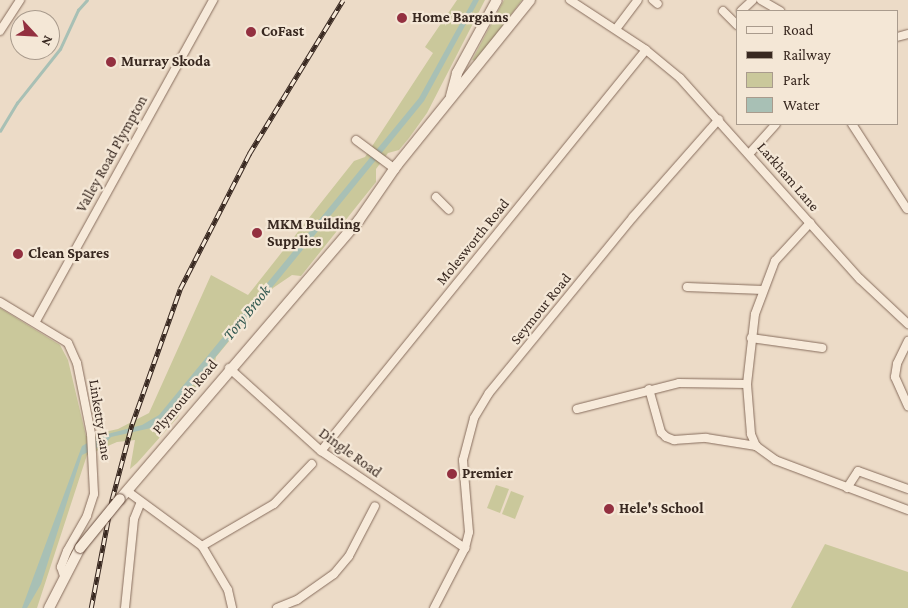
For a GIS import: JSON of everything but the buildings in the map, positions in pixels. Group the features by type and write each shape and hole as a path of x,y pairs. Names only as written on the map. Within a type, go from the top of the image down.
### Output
{"main road":[{"name":"Plymouth Road","path":"451,97 457,73 498,0"},
{"name":"Plymouth Road","path":"49,608 80,548 229,368 359,220 395,169 451,97 471,77 530,0"}],"street":[{"path":"0,31 20,0"},
{"name":"Valley Road Plympton","path":"36,321 213,0"},
{"name":"Larkham Lane","path":"570,0 646,50 680,78 719,118 860,279 908,324"},
{"path":"616,29 638,0"},
{"path":"743,10 753,0"},
{"path":"761,0 778,10"},
{"path":"723,11 735,20"},
{"name":"Molesworth Road","path":"321,451 646,50"},
{"name":"Seymour Road","path":"434,608 465,548 471,518 463,460 474,418 489,393 633,217 719,118"},
{"path":"749,154 775,125"},
{"path":"853,125 907,209"},
{"path":"356,140 395,169"},
{"path":"436,197 450,210"},
{"path":"756,446 751,434 747,384 751,338 763,290 785,247 810,223"},
{"path":"687,287 763,290"},
{"name":"Linketty Lane","path":"0,302 36,321 68,343 77,364 92,434 94,494 87,516 67,551 61,567 64,576"},
{"path":"751,338 822,348"},
{"path":"908,341 897,364 895,377 908,406"},
{"name":"Dingle Road","path":"229,368 321,451 465,548"},
{"path":"577,408 679,383 747,384"},
{"path":"649,389 661,432 666,437 674,440 706,438 756,446 775,460 908,510"},
{"path":"202,546 274,504 312,464"},
{"path":"846,488 858,470 908,489"},
{"path":"123,495 141,502 165,516 202,546 228,590 232,608"},
{"path":"125,608 134,519 141,502"},
{"path":"277,608 298,600 334,574 349,556 374,506"}],"green space":[{"path":"457,0 485,0 427,113 399,150 388,153 376,169 376,182 301,276 292,275 273,288 216,357 214,367 183,406 178,417 137,463 130,469 135,440 117,442 87,455 37,608 0,608 0,308 60,345 68,360 86,436 118,429 149,413 211,275 248,295 354,161 365,157 433,53 425,47"},
{"path":"504,0 522,0 476,61 472,60"},
{"path":"496,485 509,489 500,513 487,508"},
{"path":"511,491 524,496 515,519 502,514"},
{"path":"825,544 908,572 908,608 791,608"}],"water":[{"name":"Tory Brook","path":"473,0 479,0 424,101 173,409 151,428 111,437 105,444 82,455 41,584 27,608 22,608 82,446 100,436 142,425 159,415 419,98"}],"waterway":[{"path":"0,131 17,103 60,49 78,10 87,0"}],"railway":[{"path":"91,608 112,499 132,424 180,289 249,154 343,0"}],"place":[{"name":"Home Bargains","path":"402,18"},
{"name":"CoFast","path":"251,32"},
{"name":"Murray Skoda","path":"111,62"},
{"name":"MKM Building Supplies","path":"257,233"},
{"name":"Clean Spares","path":"18,254"},
{"name":"Premier","path":"452,474"},
{"name":"Hele's School","path":"609,509"}]}
